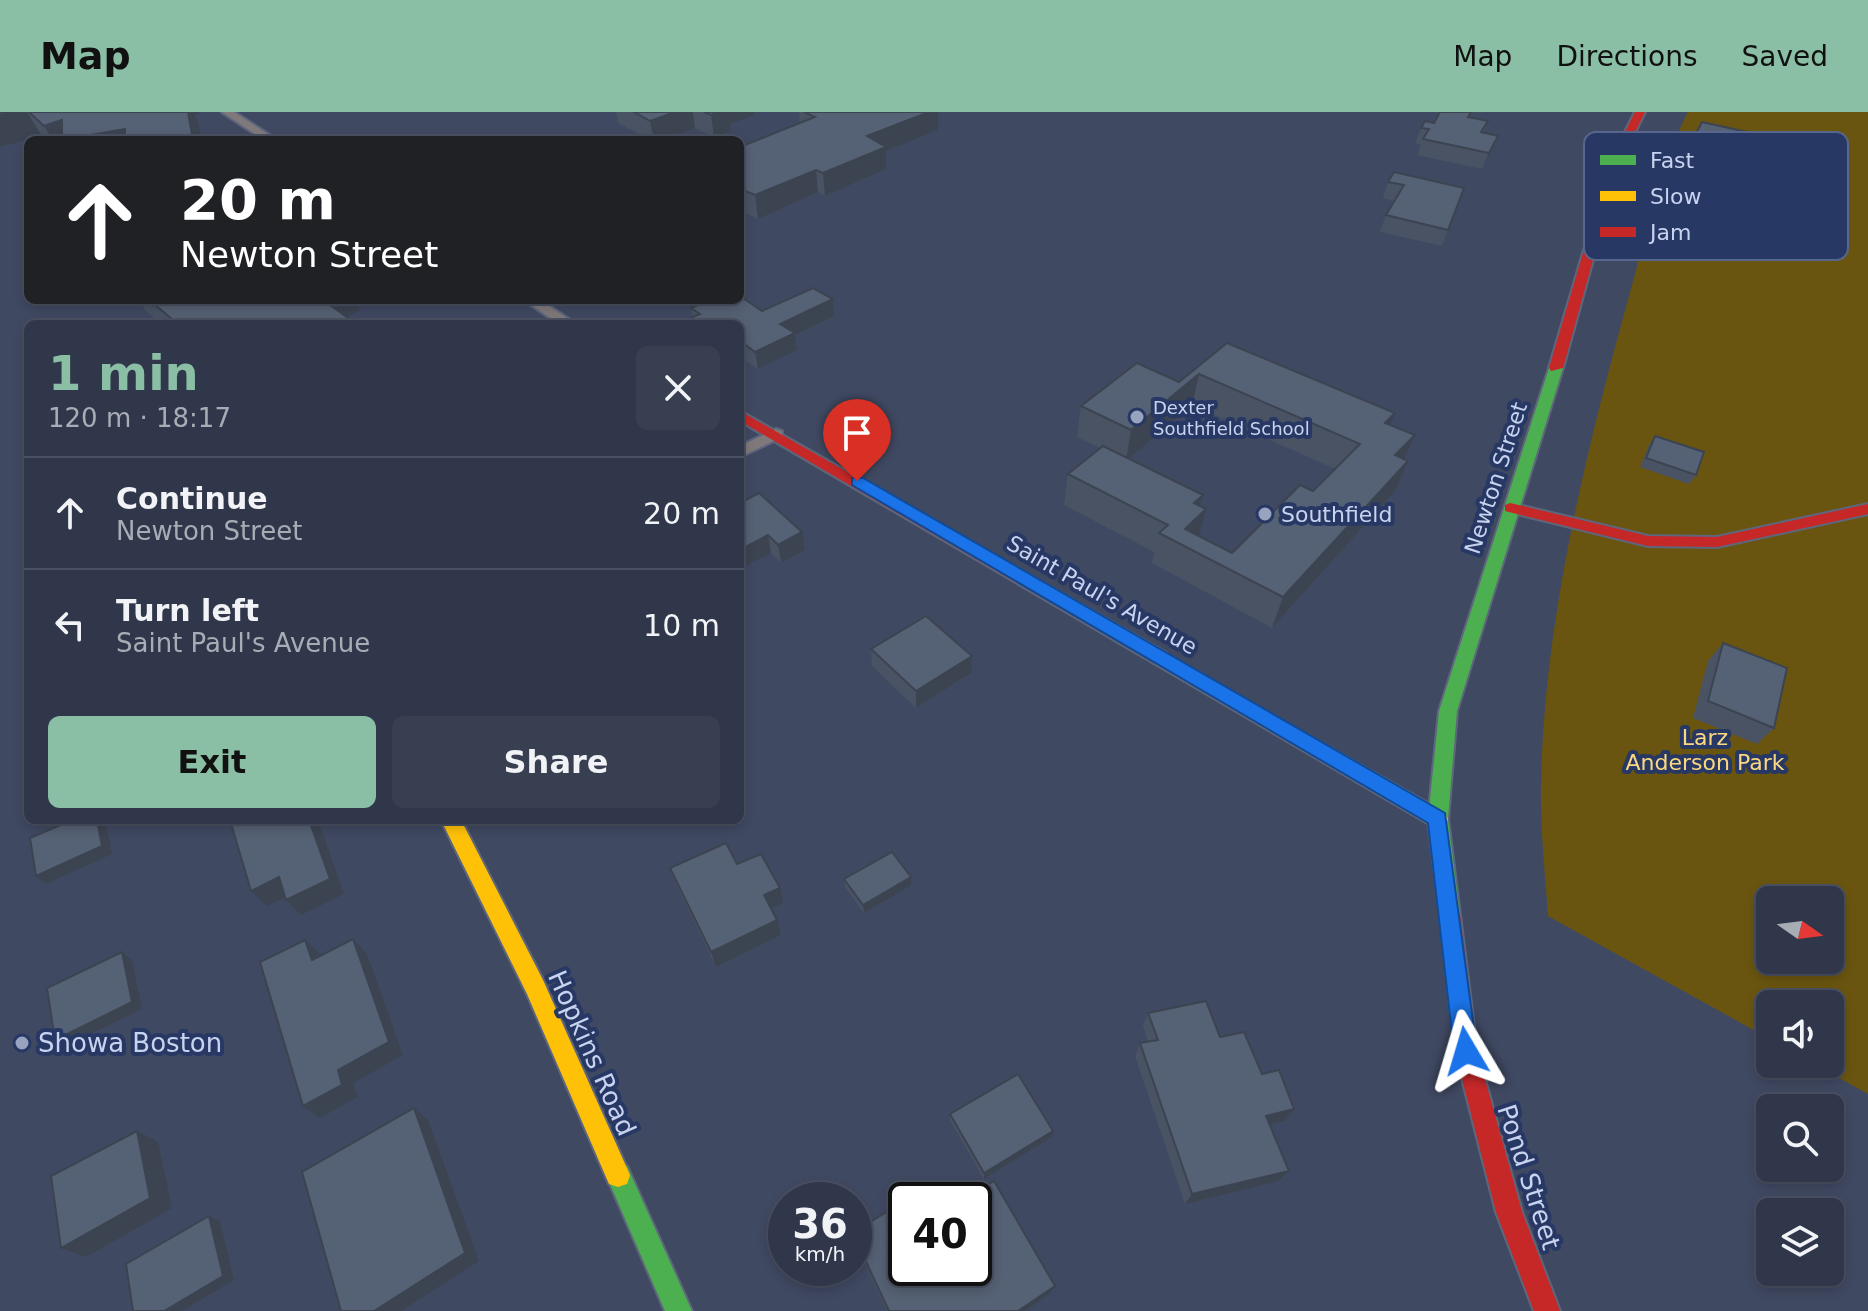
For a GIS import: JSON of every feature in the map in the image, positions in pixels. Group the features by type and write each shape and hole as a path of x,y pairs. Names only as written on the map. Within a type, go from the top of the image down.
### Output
{"street":[{"path":"227,112 266,136"},
{"name":"Newton Street","path":"1630,132 1640,112"},
{"name":"Newton Street","path":"1442,867 1438,819 1448,711 1510,508 1546,404 1586,260"},
{"path":"537,304 563,320"},
{"name":"Saint Paul's Avenue","path":"744,417 1438,819"},
{"path":"744,450 776,434"},
{"path":"1510,508 1648,541 1717,542 1868,509"},
{"name":"Hopkins Road","path":"453,824 535,987 679,1311"},
{"name":"Pond Street","path":"1442,867 1466,1051 1509,1212 1547,1311"}],"green space":[{"name":"Larz Anderson Park","path":"1688,112 1868,112 1868,1094 1839,1078 1844,1078 1844,990 1756,990 1756,1031 1548,916 1542,833 1544,722 1559,599 1583,475 1639,260 1848,260 1848,132 1679,132"}],"building":[{"path":"29,112 188,112 192,136 125,136 125,129 85,136 62,136 62,120 44,126"},
{"path":"634,112 675,112 650,121"},
{"path":"804,112 929,112 867,136 886,147 823,173 816,170 755,195 744,190 744,145 815,117"},
{"path":"1440,112 1471,112 1468,117 1488,121 1481,132 1498,136 1489,153 1423,139 1429,129 1421,128 1425,121 1434,123"},
{"path":"1702,122 1747,132 1697,132"},
{"path":"1394,172 1464,188 1448,230 1386,215 1404,185 1388,182"},
{"path":"813,288 833,299 780,324 795,333 755,352 744,344 744,320 686,320 700,314 691,308 700,304 744,304 744,299 762,311"},
{"path":"154,304 329,304 351,320 173,320"},
{"path":"1227,343 1395,413 1385,423 1415,435 1395,455 1408,461 1283,597 1159,533 1168,525 1068,474 1103,446 1203,495 1194,503 1206,509 1185,529 1232,553 1300,485 1313,491 1360,444 1199,374 1131,430 1081,406 1137,363 1179,382"},
{"path":"1655,436 1704,452 1696,475 1646,458"},
{"path":"759,493 802,532 778,545 768,535 744,548 744,501"},
{"path":"926,616 972,656 916,691 871,649"},
{"path":"1723,643 1787,668 1774,728 1708,701"},
{"path":"63,824 98,824 102,846 36,876 30,838"},
{"path":"231,824 310,824 330,879 286,900 279,877 251,891"},
{"path":"726,843 737,864 761,854 780,888 764,895 777,920 711,952 670,868"},
{"path":"892,852 911,877 863,905 844,879"},
{"path":"353,939 389,1042 338,1070 342,1085 303,1106 260,962 305,940 312,960"},
{"path":"122,952 132,1002 55,1040 47,988"},
{"path":"1206,1001 1220,1037 1244,1032 1262,1074 1279,1070 1294,1109 1266,1116 1289,1171 1192,1194 1140,1043 1158,1040 1148,1013"},
{"path":"1018,1074 1053,1131 984,1173 950,1114"},
{"path":"414,1108 465,1253 374,1311 341,1311 302,1172"},
{"path":"137,1131 150,1198 61,1248 51,1176"},
{"path":"994,1181 1055,1286 1018,1311 889,1311 872,1275 872,1221 888,1211 888,1286 992,1286"},
{"path":"209,1216 223,1276 164,1311 133,1311 126,1264"}],"traffic: fast":[{"path":"1450,915 1438,819 1448,711 1556,368"},
{"path":"618,1175 679,1311"}],"traffic: slow":[{"path":"1160,658 1438,819"},
{"path":"453,824 535,987 618,1175"}],"traffic: jam":[{"path":"1630,132 1640,112"},
{"path":"1556,368 1587,260"},
{"path":"744,417 1160,658"},
{"path":"1510,508 1648,541 1717,542 1868,509"},
{"path":"1450,915 1466,1051 1509,1212 1547,1311"}],"place":[{"name":"Dexter Southfield School","path":"1137,417"},
{"name":"Southfield","path":"1265,514"},
{"name":"Showa Boston","path":"22,1043"}],"route":[{"path":"857,481 1438,819 1466,1051"}]}
